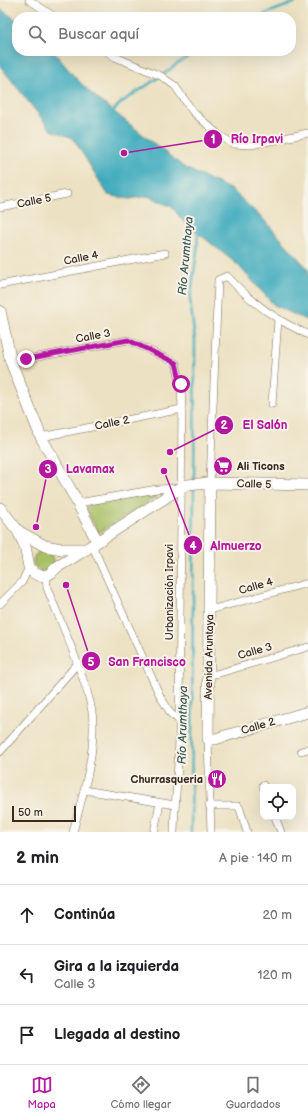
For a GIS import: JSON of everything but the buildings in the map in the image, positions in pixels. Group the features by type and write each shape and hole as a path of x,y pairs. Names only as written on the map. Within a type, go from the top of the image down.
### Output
{"main road":[{"path":"0,311 11,362 41,437 78,503 92,545"},
{"path":"1,513 18,531 25,546 29,563 34,573 46,576 57,567 184,486 205,483"},
{"name":"Calle 5","path":"205,483 308,485"},
{"name":"Avenida Aruntaya","path":"205,483 210,609 208,739"},
{"path":"18,531 48,546 62,549 92,545"},
{"path":"29,563 30,555 36,548 48,546"},
{"path":"48,546 57,556 57,567"},
{"name":"Calle 2","path":"208,739 215,739 308,712"}],"street":[{"path":"29,0 47,12"},
{"path":"114,56 161,76 175,86 193,112 219,135 233,144 251,146 308,133"},
{"name":"Calle 5","path":"0,207 67,194"},
{"name":"Calle 4","path":"0,285 166,252"},
{"path":"205,483 218,280 227,276 258,304 278,319 308,334"},
{"path":"272,404 278,319"},
{"name":"Calle 3","path":"11,362 128,340 176,363"},
{"name":"Urbanización Irpavi","path":"174,832 180,753 179,720 184,486 181,384 176,363"},
{"name":"Calle 2","path":"41,437 182,409"},
{"path":"78,503 157,489 184,486"},
{"path":"92,545 160,696 171,714 179,720"},
{"path":"0,604 22,582 29,563"},
{"path":"46,576 47,588 78,664 89,698 93,722 93,739 84,790 73,832"},
{"name":"Calle 4","path":"210,609 308,583"},
{"name":"Calle 3","path":"209,674 216,674 308,647"},
{"path":"0,752 78,664"},
{"name":"Avenida Aruntaya","path":"208,739 211,832"},
{"path":"84,790 175,805"},
{"path":"154,832 160,803"},
{"path":"209,806 238,806 248,832"},
{"path":"276,820 281,832"}],"green space":[{"path":"157,492 156,497 100,532 98,532 86,509 89,504"},
{"path":"43,551 50,554 53,561 50,568 43,571 36,568 33,561 36,554"}],"water":[{"path":"0,9 12,17 12,56 57,56 73,75 94,96 185,168 232,190 266,222 308,269 308,321 274,305 238,265 183,221 172,207 148,196 129,199 108,195 73,138 51,130 0,66"}],"waterway":[{"path":"270,12 298,0"},
{"path":"111,113 122,102 178,63 191,56"},
{"name":"Río Arumthaya","path":"194,482 195,341 190,300 197,252 198,231"},
{"name":"Río Arumthaya","path":"191,832 194,487"}],"place":[{"name":"Río Irpavi","path":"124,153"},
{"name":"El Salón","path":"170,452"},
{"name":"Ali Ticons","path":"223,466"},
{"name":"Almuerzo","path":"164,471"},
{"name":"Lavamax","path":"36,527"},
{"name":"San Francisco","path":"66,585"},
{"name":"Churrasqueria","path":"217,779"}],"route":[{"path":"26,359 128,340 176,363 181,384"}]}
